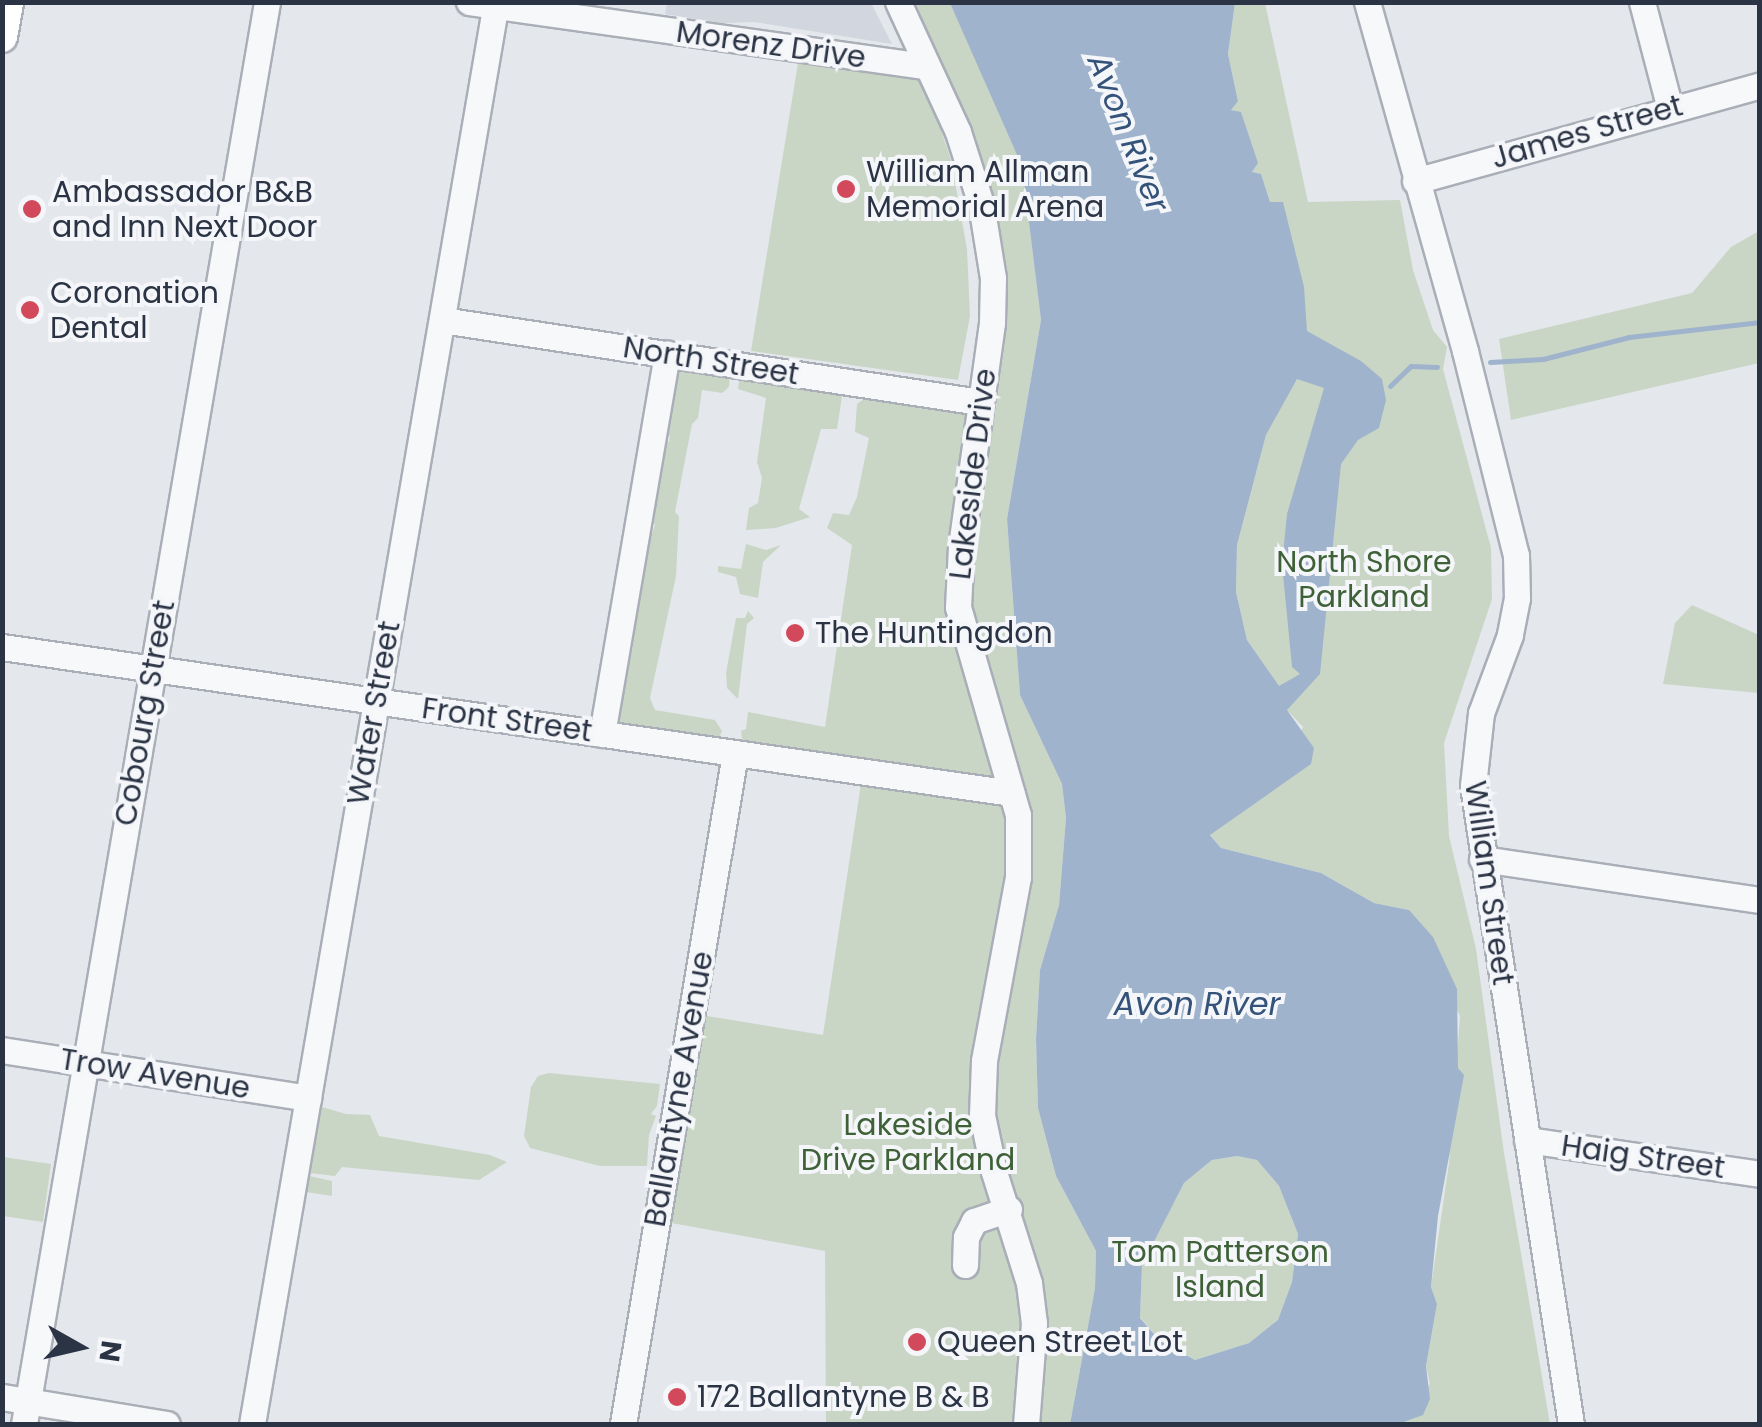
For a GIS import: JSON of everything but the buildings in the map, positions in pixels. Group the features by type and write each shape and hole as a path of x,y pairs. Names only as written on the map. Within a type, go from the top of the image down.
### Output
{"main road":[{"path":"2,37 8,2"}],"street":[{"name":"Cobourg Street","path":"18,1408 154,669 267,2"},
{"name":"Morenz Drive","path":"469,2 928,66"},
{"name":"Lakeside Drive","path":"898,2 958,132 981,204 993,278 961,546 958,607 1012,794 1020,836 1018,877 984,1061 982,1115 994,1172 1009,1209 1034,1323 1026,1424"},
{"name":"William Street","path":"1366,2 1465,351 1516,554 1517,598 1510,635 1481,713 1473,786 1571,1424"},
{"path":"1642,2 1670,109"},
{"name":"Water Street","path":"252,1424 496,5"},
{"name":"James Street","path":"1415,181 1760,85"},
{"name":"North Street","path":"442,320 980,402"},
{"path":"602,734 667,354"},
{"name":"Front Street","path":"2,647 1012,794"},
{"name":"Ballantyne Avenue","path":"622,1424 735,753"},
{"path":"1482,859 1760,900"},
{"name":"Trow Avenue","path":"2,1050 308,1098"},
{"name":"Haig Street","path":"1527,1140 1760,1174"},
{"path":"965,1265 966,1237 974,1221 1009,1209"},
{"path":"18,1408 167,1424"}],"shaded area":[{"path":"667,3 871,3 892,44 754,22 721,23 665,14"}],"green space":[{"name":"Lakeside Drive Parkland","path":"914,3 950,3 1009,127 1022,166 1041,320 1007,519 1020,695 1062,784 1066,818 1059,905 1040,970 1036,1039 1038,1108 1056,1176 1096,1251 1095,1288 1070,1424 826,1424 825,1251 666,1222 701,1015 823,1035 864,764 743,745 741,731 746,729 748,712 825,727 852,545 827,528 833,513 849,515 857,497 869,438 855,432 857,404 869,395 995,415 1005,341 1005,280 969,129"},
{"name":"North Shore Parkland","path":"1235,3 1265,3 1308,202 1400,200 1413,270 1433,330 1447,347 1443,369 1491,548 1492,599 1444,743 1449,836 1476,949 1504,1153 1550,1424 1398,1424 1430,1384 1426,1366 1437,1304 1431,1287 1449,1163 1460,1016 1409,910 1374,903 1321,873 1221,848 1210,834 1272,788 1303,727 1287,710 1278,686 1247,640 1236,592 1237,545 1266,435 1297,377 1270,202 1261,174 1252,173 1257,163 1241,113 1231,110 1238,100 1228,54"},
{"path":"798,63 920,80 929,94 951,160 967,249 970,316 958,380 751,351"},
{"path":"1759,231 1759,363 1511,420 1499,339 1692,293 1731,247"},
{"path":"688,367 730,375 729,387 722,393 702,390 698,418 692,424 675,512 679,516 676,576 650,698 655,710 715,720 722,731 717,743 617,724 616,718 626,655 631,655 633,647 628,646 648,531 653,532 655,524 648,523 663,443 669,442 670,436 664,433 676,372"},
{"path":"740,375 838,391 842,396 837,429 821,429 799,509 810,517 776,528 746,530 749,508 758,503 762,478 757,462 766,398 738,389"},
{"path":"746,544 766,550 781,545 763,562 758,598 740,594 736,577 718,572 718,566 741,569"},
{"path":"1692,605 1759,635 1759,693 1663,684 1675,623"},
{"path":"748,611 754,618 747,624 738,699 727,688 726,673 736,618 745,618"},
{"path":"549,1073 660,1084 657,1106 651,1114 656,1116 649,1135 647,1166 600,1166 530,1148 524,1136 531,1087 538,1076"},
{"path":"322,1107 370,1115 379,1136 490,1155 507,1162 479,1180 342,1167 335,1176 309,1173"},
{"name":"Tom Patterson Island","path":"1237,1156 1257,1160 1279,1186 1298,1234 1292,1282 1279,1320 1249,1343 1195,1360 1160,1341 1140,1317 1142,1264 1184,1183 1212,1160"},
{"path":"3,1157 51,1164 43,1222 3,1216"},
{"path":"309,1176 332,1181 332,1196 306,1192"}],"water":[{"name":"Avon River","path":"950,3 1235,3 1228,54 1238,101 1231,110 1241,112 1258,163 1252,172 1261,174 1270,202 1283,202 1304,287 1307,331 1361,361 1382,379 1386,400 1379,428 1358,440 1341,464 1320,674 1287,710 1314,748 1311,764 1210,835 1221,848 1321,873 1374,903 1409,910 1433,937 1457,989 1458,1068 1464,1075 1438,1216 1431,1287 1437,1304 1426,1366 1430,1399 1423,1415 1398,1424 1070,1424 1095,1288 1096,1251 1056,1176 1038,1108 1040,970 1059,905 1066,818 1062,784 1020,695 1007,519 1041,320 1022,166","holes":["1297,379 1324,388 1287,514 1282,564 1292,667 1300,674 1279,686 1247,640 1236,592 1237,545 1266,435","1237,1156 1257,1160 1279,1186 1298,1234 1292,1282 1278,1320 1249,1343 1195,1360 1160,1341 1140,1318 1142,1265 1184,1183 1212,1160"]}],"waterway":[{"path":"1490,362 1543,359 1629,337 1760,322"},
{"path":"1390,386 1411,366 1437,367"}],"place":[{"name":"William Allman Memorial Arena","path":"846,189"},
{"name":"Ambassador B&B and Inn Next Door","path":"32,209"},
{"name":"Coronation Dental","path":"30,310"},
{"name":"The Huntingdon","path":"795,633"},
{"name":"Queen Street Lot","path":"917,1342"},
{"name":"172 Ballantyne B & B","path":"677,1397"}]}
